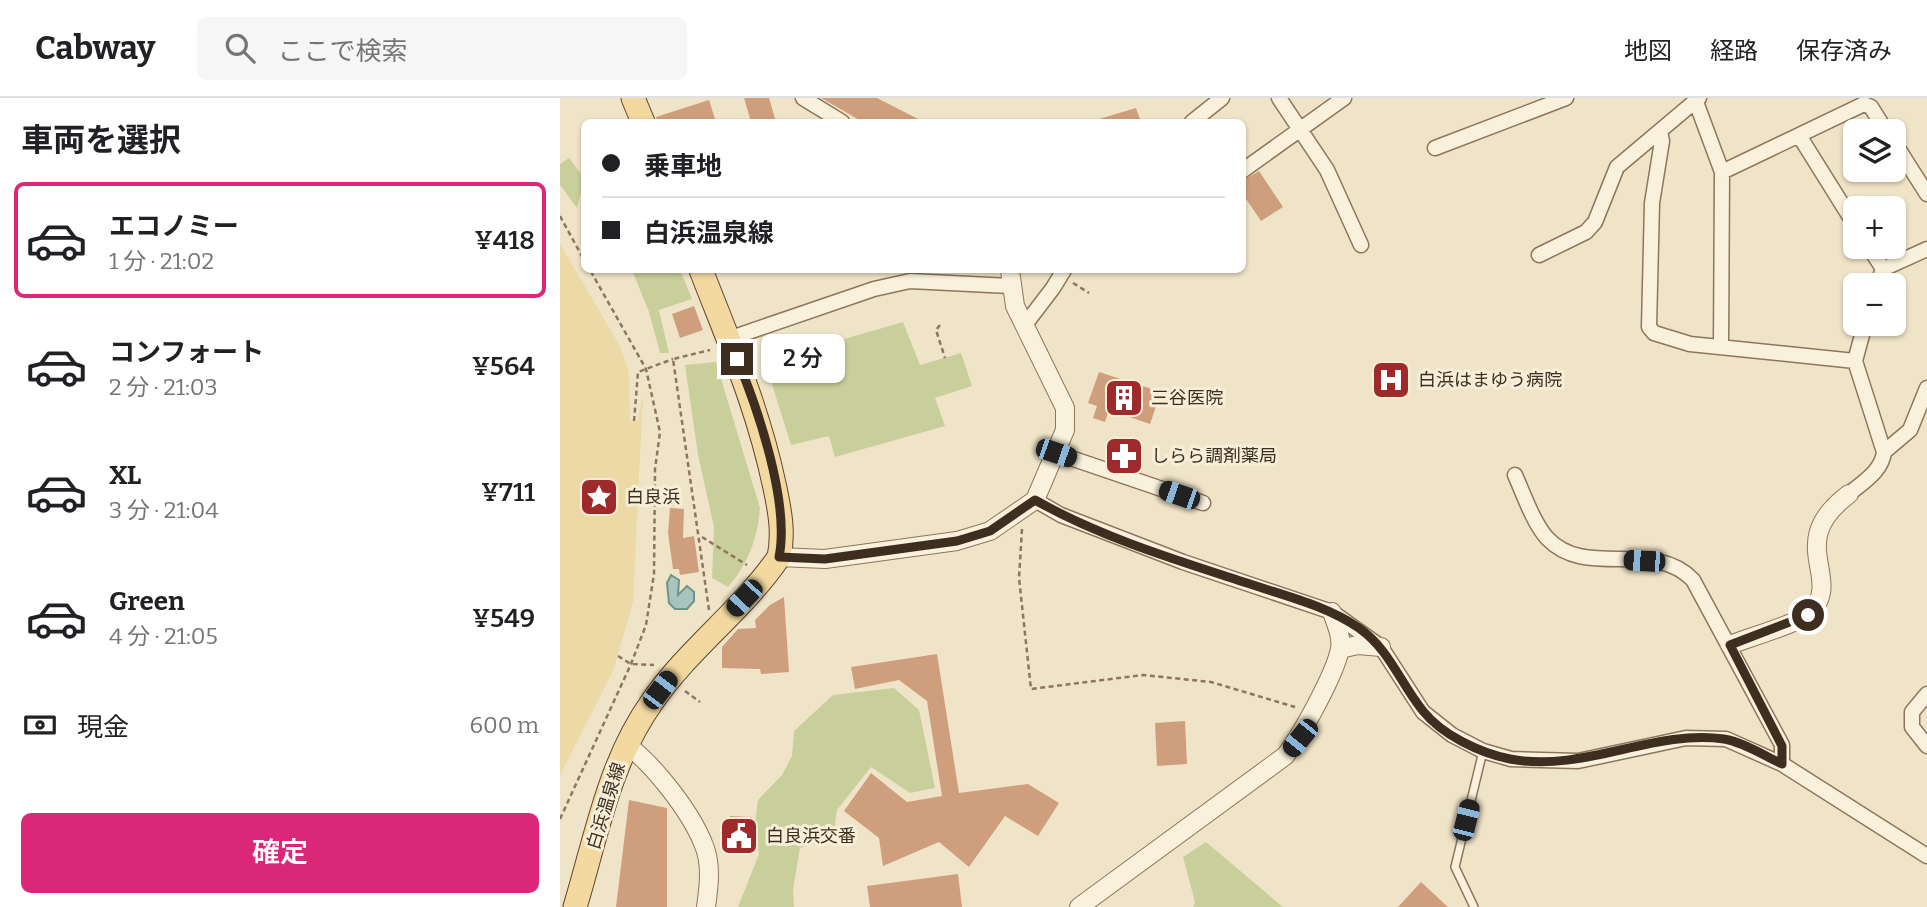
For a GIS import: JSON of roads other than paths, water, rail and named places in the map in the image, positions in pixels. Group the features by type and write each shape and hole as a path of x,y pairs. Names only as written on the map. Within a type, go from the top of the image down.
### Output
{"main road":[{"path":"634,98 642,119"},
{"path":"702,273 722,344 759,418 781,522 779,557"},
{"name":"白浜温泉線","path":"575,907 613,776 651,703 670,677 779,557"}],"street":[{"path":"803,98 837,119"},
{"path":"1196,119 1222,98"},
{"path":"1279,98 1327,170 1361,244"},
{"path":"1246,168 1344,98"},
{"path":"1435,148 1566,98"},
{"path":"1539,255 1586,232 1595,222 1617,167 1698,100 1722,172 1721,347"},
{"path":"1722,172 1800,137 1864,104 1871,107 1878,119"},
{"path":"1660,131 1662,141 1652,203 1649,327 1654,333 1690,344 1855,361"},
{"path":"1800,137 1843,206"},
{"path":"1906,161 1927,194"},
{"path":"1882,273 1883,269 1927,249"},
{"path":"1877,259 1883,269"},
{"path":"1024,326 1067,275"},
{"path":"722,344 874,289 910,281 1010,278 1024,326 1058,389 1065,408 1065,430 1035,500 1016,516 990,531 957,541 825,559 779,557"},
{"path":"1730,645 1808,615 1818,603 1823,585 1815,547 1825,516 1883,461 1884,452 1855,361 1862,336"},
{"path":"1884,452 1910,430 1927,388"},
{"path":"1056,453 1203,503"},
{"path":"1515,475 1546,537 1567,555 1663,562 1680,566 1693,580 1782,746 1782,764"},
{"path":"1035,500 1061,515 1184,562 1332,612 1361,630 1381,647 1423,712 1452,735 1483,751 1511,759 1578,761 1686,738 1726,739 1782,764 1927,856"},
{"path":"1079,907 1284,756 1300,738 1340,649 1340,632 1332,612"},
{"path":"1340,649 1358,645 1381,647"},
{"path":"1927,694 1912,712 1912,727 1927,746"},
{"path":"627,745 651,766 704,844 710,876 706,907"}],"lane":[{"path":"1474,907 1455,867 1483,751"}],"water":[{"path":"671,575 679,580 678,595 687,586 694,592 694,601 687,609 675,609 669,603 667,583"}],"place":[{"name":"白浜はまゆう病院","path":"1391,380"},
{"name":"三谷医院","path":"1124,398"},
{"name":"しらら調剤薬局","path":"1124,456"},
{"name":"白良浜","path":"599,497"},
{"name":"白良浜交番","path":"739,836"}]}
